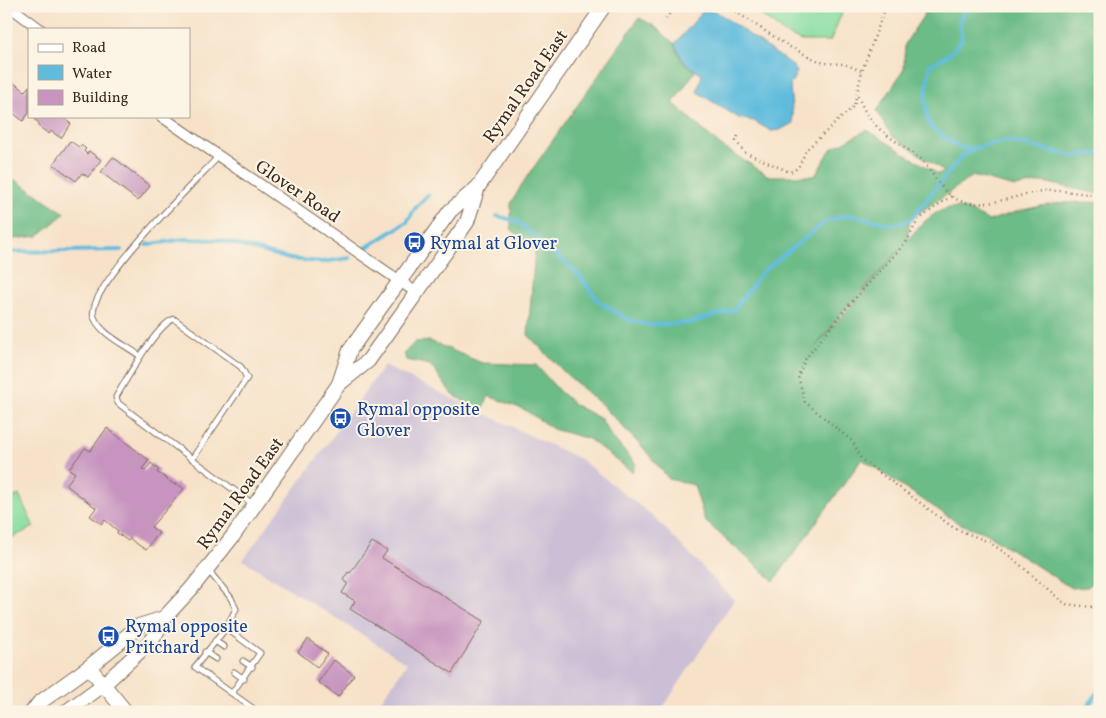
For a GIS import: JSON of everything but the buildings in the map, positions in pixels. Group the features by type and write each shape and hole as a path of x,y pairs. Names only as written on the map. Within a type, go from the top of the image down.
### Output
{"main road":[{"name":"Rymal Road East","path":"66,712 103,684 153,640 164,618 208,569 255,506 339,384 350,350 450,211 478,187 604,6"},
{"name":"Rymal Road East","path":"339,384 368,361 467,222 478,187"},
{"path":"32,712 39,703 89,667 139,626 164,618"},
{"path":"89,667 126,712"}],"street":[{"path":"9,6 39,28"},
{"name":"Glover Road","path":"165,118 218,157 317,222 417,292"}],"lane":[{"path":"140,356 101,328 93,316 95,300 144,234 218,157"},
{"path":"192,459 247,378 241,367 174,319 167,321 140,356 116,397 118,403 192,459 255,506"},
{"path":"208,569 231,598 236,609 226,628 205,652 195,667 258,712"},
{"path":"226,628 260,653 244,679 232,692"},
{"path":"215,641 224,647"},
{"path":"205,652 216,659"},
{"path":"242,661 252,667"},
{"path":"234,672 244,679"}],"path":[{"path":"666,19 675,6"},
{"path":"727,6 788,46 810,57 824,63 844,64 862,71"},
{"path":"738,136 736,141 744,152 790,172 798,168 807,149 854,106 858,96 862,71 886,6"},
{"path":"858,96 862,106 878,130 919,158 951,196 990,204 1042,192 1068,191 1100,196"},
{"path":"951,196 918,220 907,241 840,314 806,358 798,376 805,402 853,442 862,459 954,528 989,542 1011,557 1066,604 1100,608"}],"shaded area":[{"path":"384,366 580,459 654,517 734,600 660,712 373,712 407,663 243,560"}],"green space":[{"path":"749,6 845,6 830,41 801,41 786,34"},
{"path":"924,6 1100,6 1100,194 1043,182 1015,187 973,176 910,219 907,240 932,216 948,208 963,209 989,221 1043,206 1072,202 1100,203 1100,575 1088,587 1071,588 986,533 958,523 862,459 774,581 705,521 694,485 669,479 645,450 602,405 565,373 528,335 535,250 511,229 511,204 522,184 639,18 653,25 675,44 682,61 696,70 673,103 721,146 769,176 815,176 831,149 867,130 938,174 944,171 892,136 877,111 904,69 905,44 925,13","holes":["901,248 816,346 841,314"]},
{"path":"6,174 65,213 38,236 6,240"},
{"path":"430,341 482,363 536,365 560,392 577,406 601,419 611,436 636,464 632,472 589,439 553,429 525,410 489,396 481,412 452,394 430,365 406,360 404,353 415,342"},
{"path":"19,495 34,527 7,540 6,501"}],"water":[{"path":"704,10 717,12 793,66 797,72 790,85 793,123 780,130 771,131 754,121 739,118 697,92 702,75 683,61 675,44"}],"waterway":[{"path":"969,6 959,21 962,40 951,53 930,65 925,101 929,126 960,148 975,148 1008,141 1073,156 1100,153"},
{"path":"497,216 517,221 578,274 599,302 629,320 650,325 689,323 734,310 762,272 828,220 850,215 894,225 910,220 960,158 975,148"},
{"path":"361,251 407,222 416,207 428,195"},
{"path":"146,245 184,239 220,240 290,259 322,262 350,258"},
{"path":"6,252 121,250"},
{"path":"1083,712 1100,690"}],"place":[{"name":"Rymal at Glover","path":"414,243"},
{"name":"Rymal opposite Glover","path":"341,419"},
{"name":"Rymal opposite Pritchard","path":"109,636"}]}
